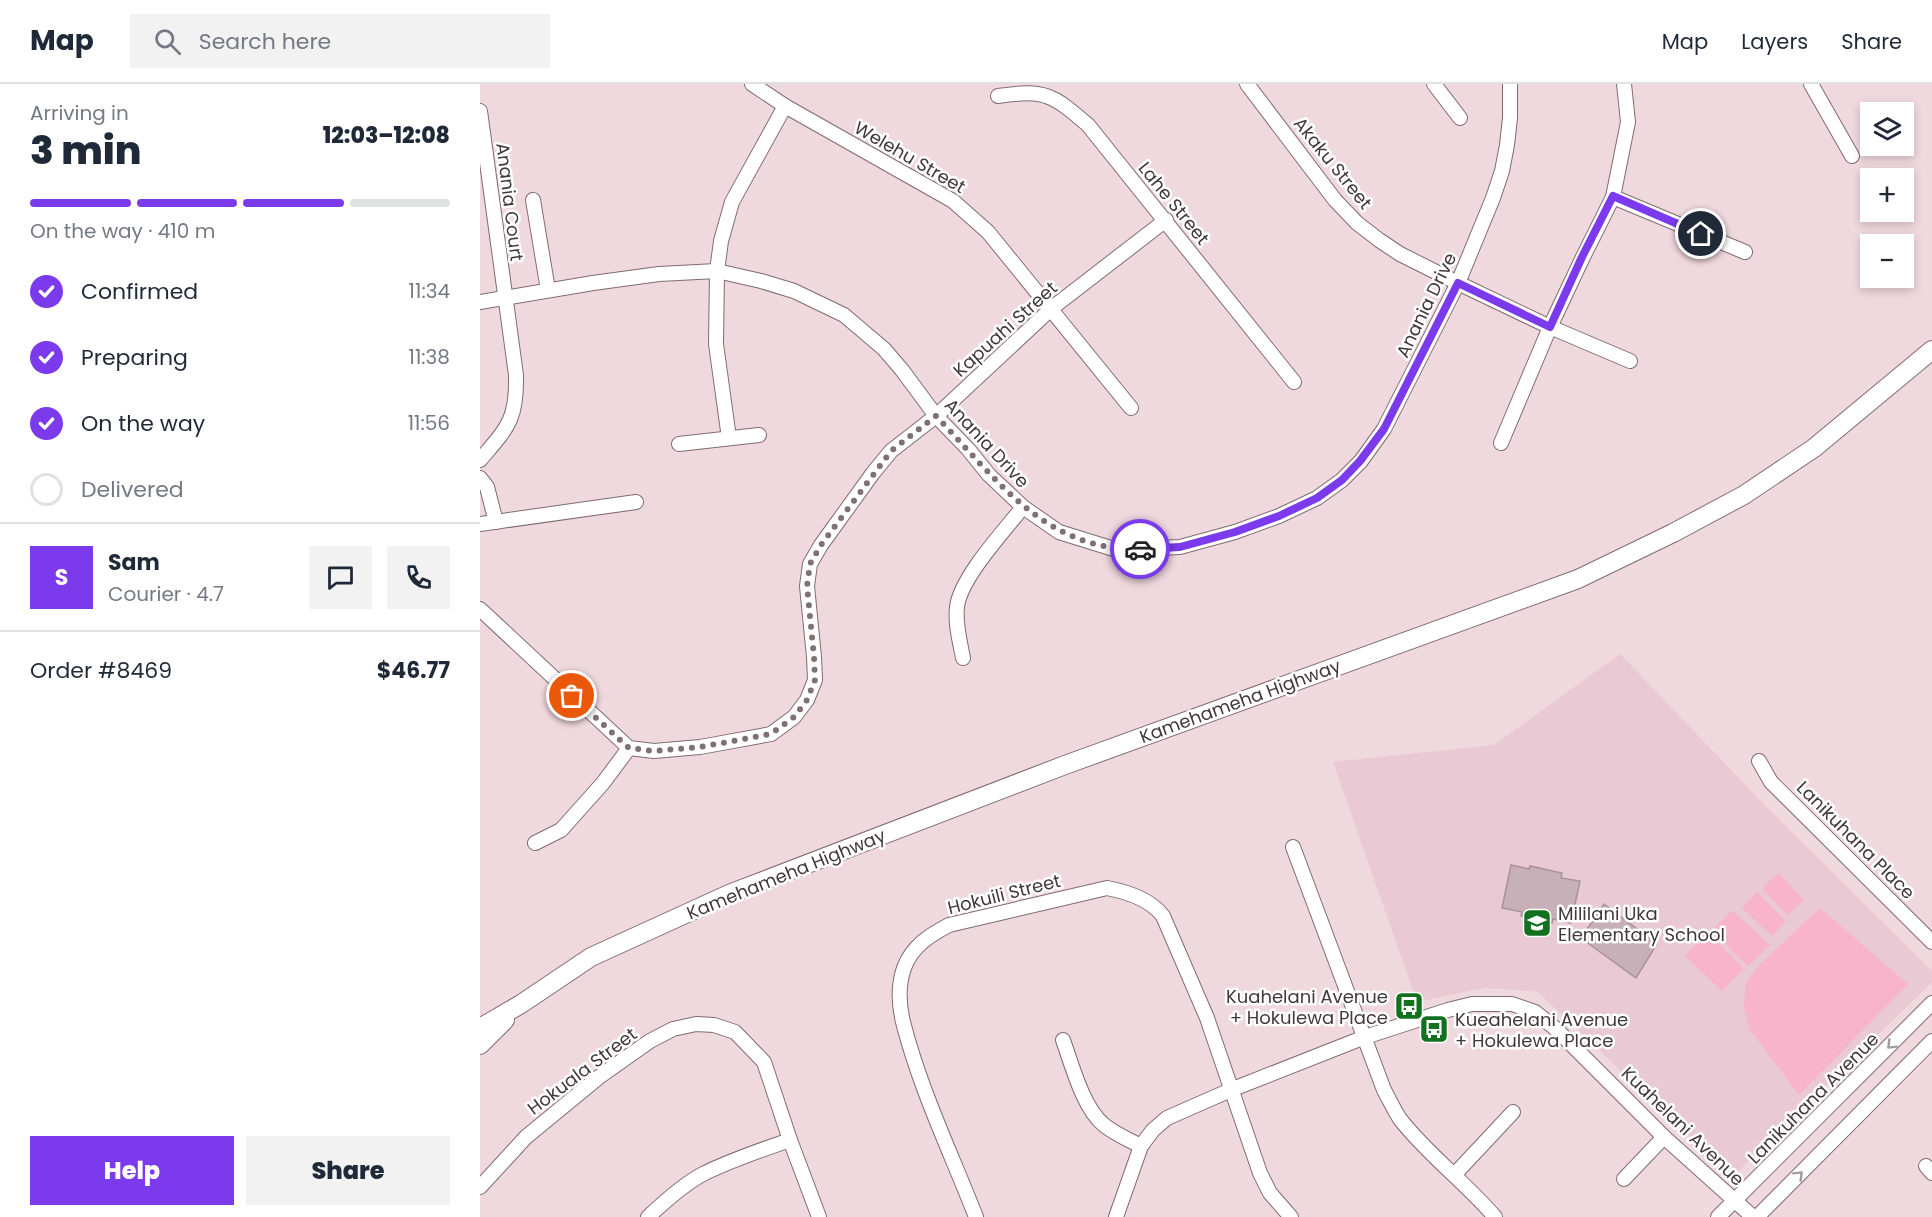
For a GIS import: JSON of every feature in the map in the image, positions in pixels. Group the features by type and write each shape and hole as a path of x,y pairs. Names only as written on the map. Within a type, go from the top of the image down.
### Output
{"main road":[{"name":"Kamehameha Highway","path":"480,1028 521,1004 591,957 729,894 1065,765 1578,579 1673,533 1744,495 1814,448 1932,350"},
{"name":"Kamehameha Highway","path":"480,1045 521,1004"}],"street":[{"name":"Welehu Street","path":"752,84 785,106 953,201 988,232 1131,408"},
{"name":"Akaku Street","path":"1247,84 1335,200 1357,223 1400,254 1550,327 1630,361"},
{"path":"1434,84 1460,118"},
{"name":"Anania Drive","path":"480,302 659,274 717,271 794,291 844,315 884,350 936,416 989,475 1023,507 1059,532 1118,550 1180,547 1235,532 1279,516 1317,498 1342,480 1360,461 1384,429 1458,283 1493,198 1502,171 1510,118 1509,84"},
{"path":"1500,443 1582,257 1613,196 1628,122 1624,84"},
{"path":"1811,84 1852,156"},
{"name":"Lahe Street","path":"998,96 1025,92 1049,96 1088,125 1294,382"},
{"path":"729,438 716,344 717,271 721,241 732,202 785,106"},
{"name":"Anania Court","path":"480,111 516,375 516,395 512,417 480,460"},
{"path":"1613,196 1745,252"},
{"path":"533,200 548,290"},
{"name":"Kapuahi Street","path":"629,748 654,751 700,747 771,734 794,717 807,700 815,680 807,586 810,564 821,545 891,451 936,416 1052,308 1166,220"},
{"path":"679,444 759,435"},
{"path":"480,478 487,487 495,522"},
{"path":"480,524 636,502"},
{"path":"963,658 957,624 957,605 967,581 980,561 1023,507"},
{"path":"480,609 629,748 603,783 561,830 534,843"},
{"name":"Lanikuhana Place","path":"1759,761 1771,782 1932,942"},
{"path":"1293,847 1384,1090 1398,1116 1417,1139 1455,1174 1495,1217"},
{"name":"Hokuili Street","path":"976,1217 923,1083 903,1021 899,992 904,968 912,953 926,937 950,924 1107,888 1127,892 1155,906 1163,916 1207,1018 1260,1173 1270,1193 1291,1217"},
{"name":"Lanikuhana Avenue","path":"1718,1217 1932,1003"},
{"name":"Kuahelani Avenue","path":"1116,1217 1141,1146 1167,1118 1233,1089 1365,1037 1472,1004 1512,1004 1535,1012 1556,1029 1664,1137 1734,1201 1755,1217"},
{"name":"Hokuala Street","path":"480,1187 526,1137 599,1077 650,1041 673,1029 696,1024 714,1025 735,1032 764,1062 819,1217"},
{"path":"1063,1040 1092,1112 1103,1124 1141,1146"},
{"path":"1755,1217 1932,1041"},
{"path":"1455,1174 1513,1112"},
{"path":"1624,1179 1664,1137"},
{"path":"648,1217 701,1175 729,1162 790,1140"}],"shaded area":[{"path":"1620,654 1757,797 1932,971 1932,982 1732,1177 1537,991 1484,988 1417,1002 1333,762 1494,745"},
{"path":"1779,873 1804,900 1787,915 1762,888"},
{"path":"1757,892 1786,921 1772,936 1742,908"},
{"path":"1820,908 1908,984 1799,1095 1750,1030 1744,1008 1746,982 1760,964"},
{"path":"1732,910 1770,945 1748,966 1712,931"},
{"path":"1708,932 1744,969 1722,991 1685,956"}],"building":[{"path":"1511,865 1529,869 1530,866 1562,873 1561,878 1580,881 1571,923 1553,919 1552,923 1521,916 1522,912 1502,908"},
{"path":"1604,904 1657,944 1636,978 1581,938"}],"way so far":[{"path":"572,696 629,748 654,751 700,747 771,734 794,717 807,700 815,680 807,586 810,564 821,545 891,451 936,416 1007,493 1059,532 1118,550 1140,549"}],"place":[{"name":"Mililani Uka Elementary School","path":"1537,923"},
{"name":"Kuahelani Avenue + Hokulewa Place","path":"1409,1006"},
{"name":"Kueahelani Avenue + Hokulewa Place","path":"1434,1029"}],"route":[{"path":"1140,549 1180,547 1235,532 1279,516 1317,498 1342,480 1360,461 1384,429 1458,283 1550,327 1613,196 1701,234"}]}
